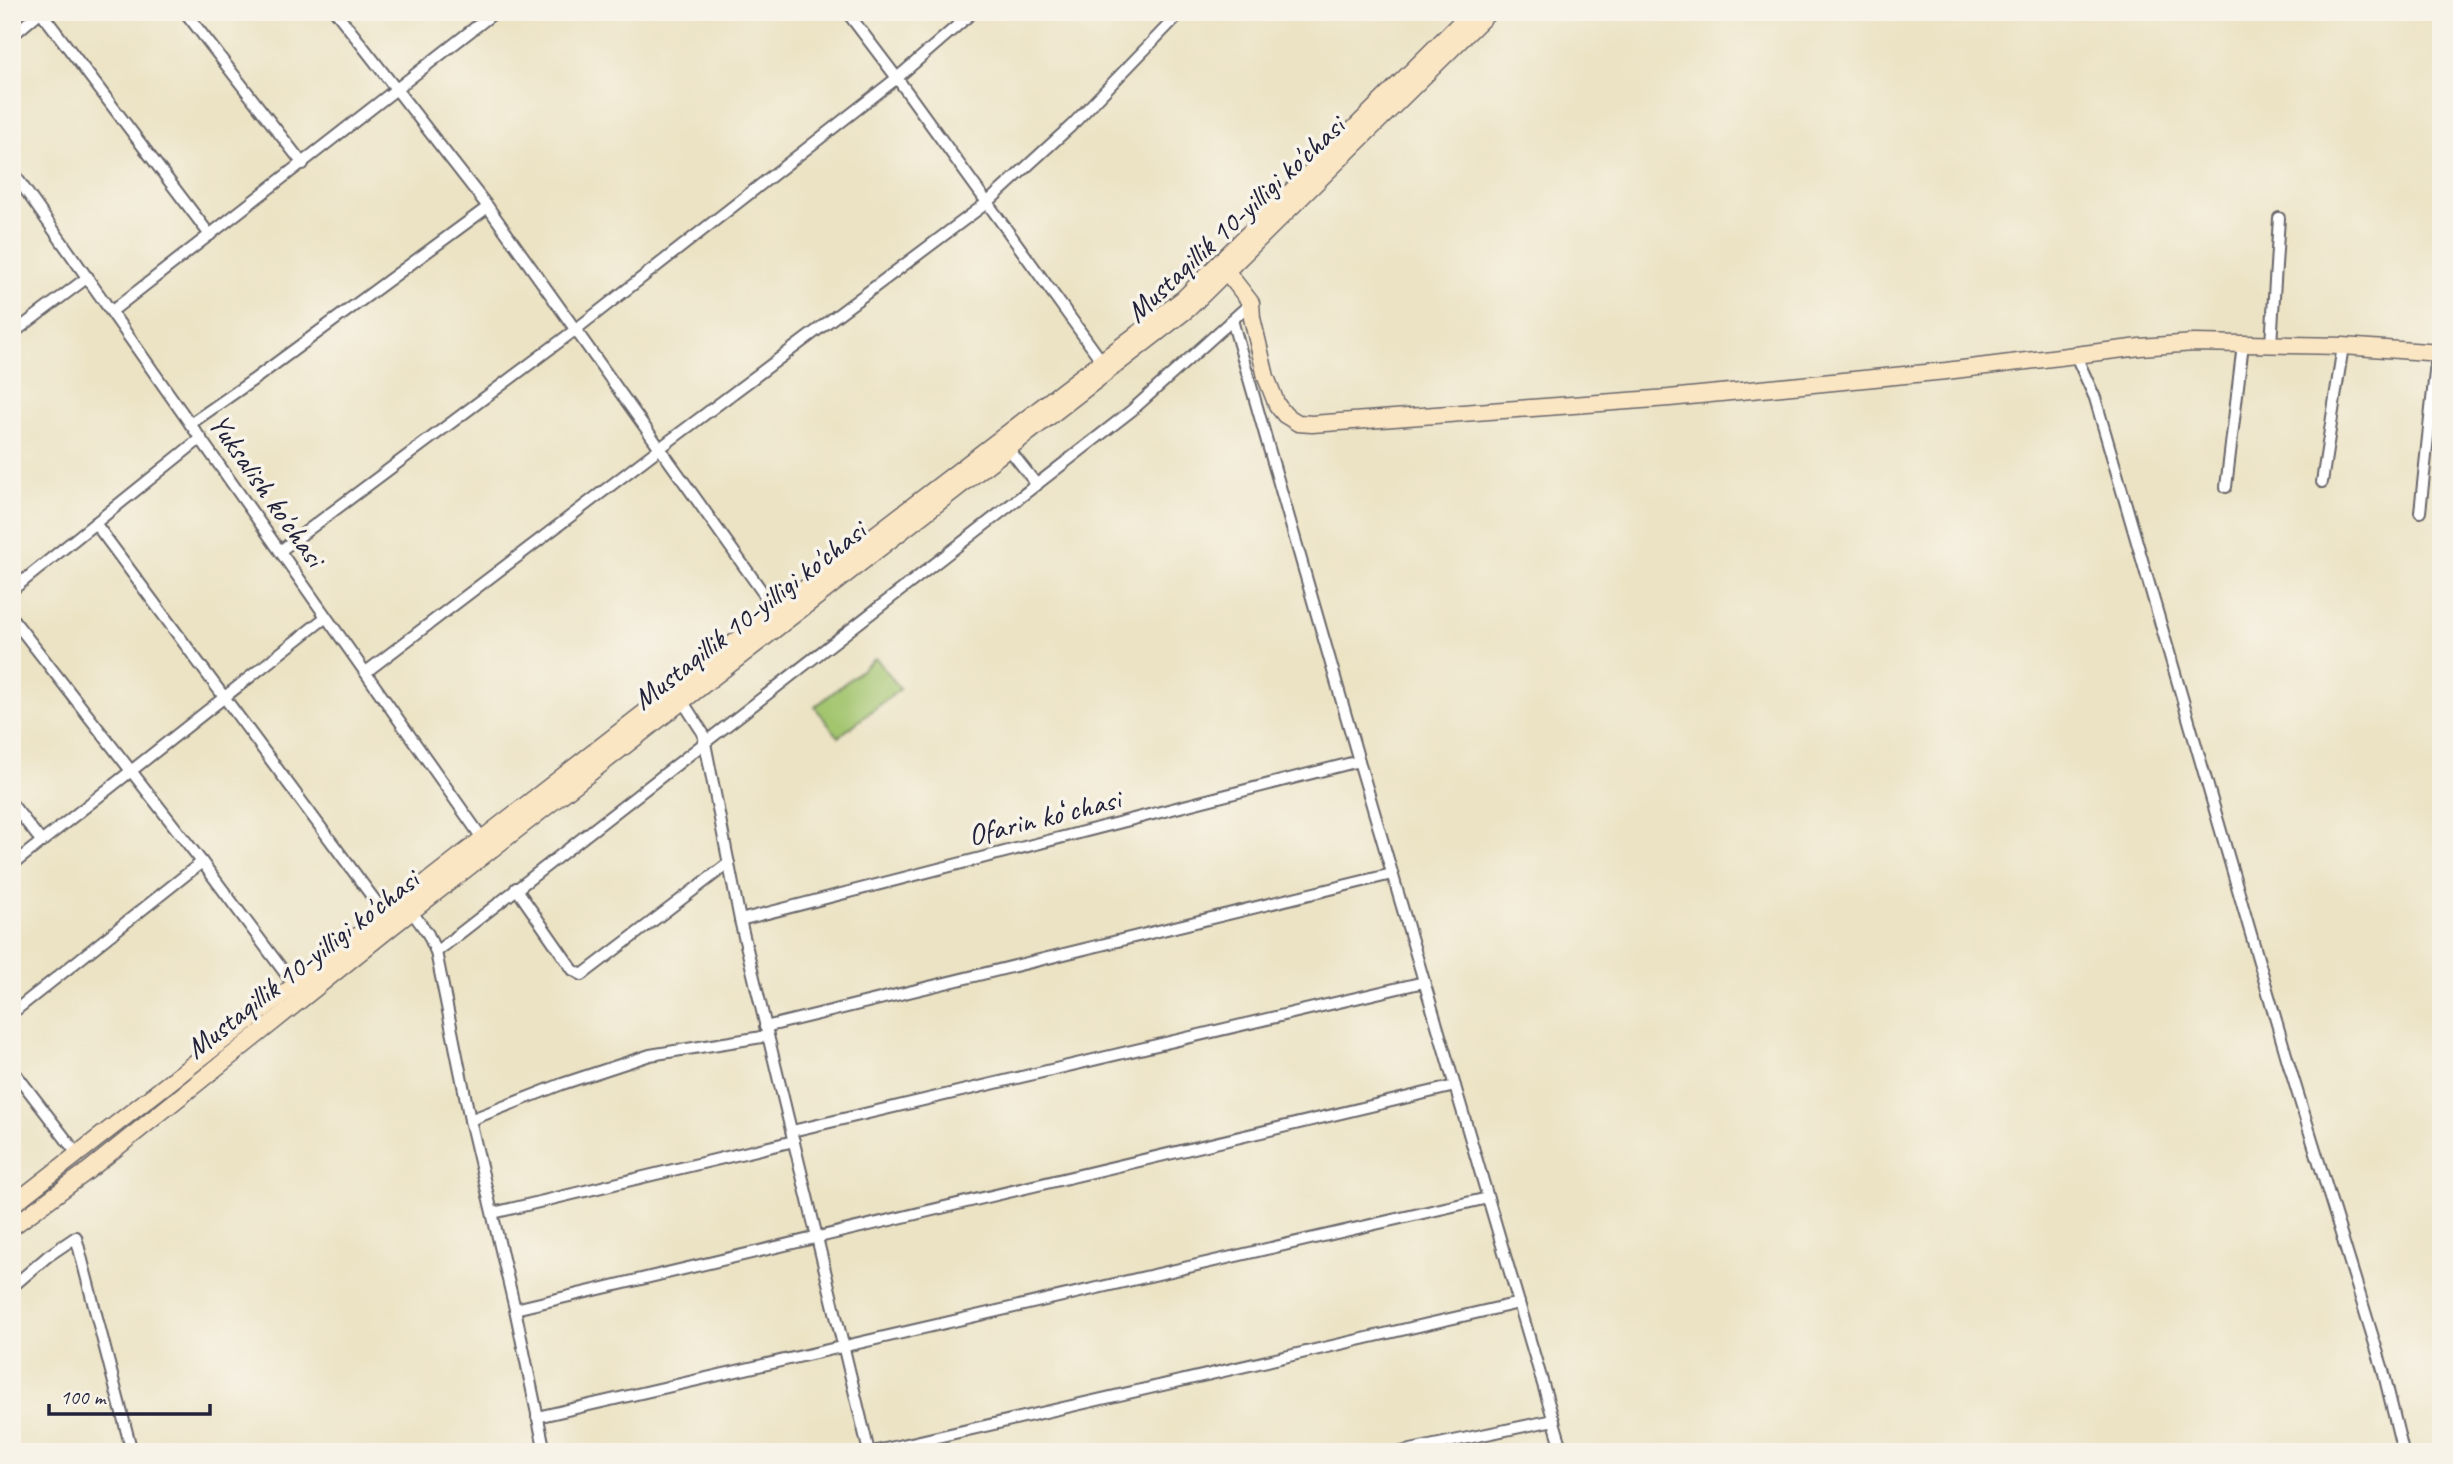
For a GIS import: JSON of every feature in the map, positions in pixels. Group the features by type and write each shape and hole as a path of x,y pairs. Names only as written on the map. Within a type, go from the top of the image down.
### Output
{"main road":[{"name":"Mustaqillik 10-yilligi ko'chasi","path":"12,1227 89,1170 385,914 1184,298 1471,12"},
{"name":"Mustaqillik 10-yilligi ko'chasi","path":"12,1205 298,991 412,912 687,707 1012,453 1188,309 1489,12"},
{"path":"1227,272 1251,303 1266,377 1277,405 1285,415 1298,423 1312,424 1669,398 2194,343 2343,346 2439,353"}],"street":[{"path":"12,36 41,12 210,235"},
{"path":"185,12 303,163"},
{"path":"336,12 488,207 776,611"},
{"path":"112,310 495,12"},
{"path":"847,12 1101,360"},
{"path":"280,551 575,330 897,78 973,12"},
{"path":"366,672 988,202 1071,126 1181,12"},
{"name":"Yuksalish ko'chasi","path":"12,171 482,838"},
{"path":"190,424 488,207"},
{"path":"2271,344 2279,218"},
{"path":"12,334 88,277"},
{"path":"436,951 705,738 1131,411 1251,303"},
{"path":"1232,320 1563,1452"},
{"path":"2226,487 2243,344"},
{"path":"2322,482 2343,346"},
{"path":"2420,512 2439,353"},
{"path":"2076,356 2095,398 2290,1065 2383,1370 2403,1452"},
{"path":"12,590 201,438"},
{"path":"1012,453 1037,485"},
{"path":"95,523 385,914"},
{"path":"12,865 326,617"},
{"path":"12,618 202,862 298,991"},
{"path":"687,707 705,738 740,920 870,1452 1519,1303"},
{"name":"Ofarin koʻchasi","path":"740,920 1359,761"},
{"path":"12,804 42,842"},
{"path":"12,1013 202,862"},
{"path":"516,888 573,970 582,975 729,863"},
{"path":"470,1120 562,1084 650,1055 766,1031 1392,874"},
{"path":"412,912 436,951 470,1120 515,1309 545,1452"},
{"path":"492,1213 793,1136 1424,982"},
{"path":"12,1069 78,1155"},
{"path":"515,1309 1455,1086"},
{"path":"537,1417 1488,1198"},
{"path":"12,1287 48,1256 76,1237 132,1452"},
{"path":"1401,1452 1554,1420"}],"green space":[{"path":"876,658 900,689 838,737 815,707"}]}
